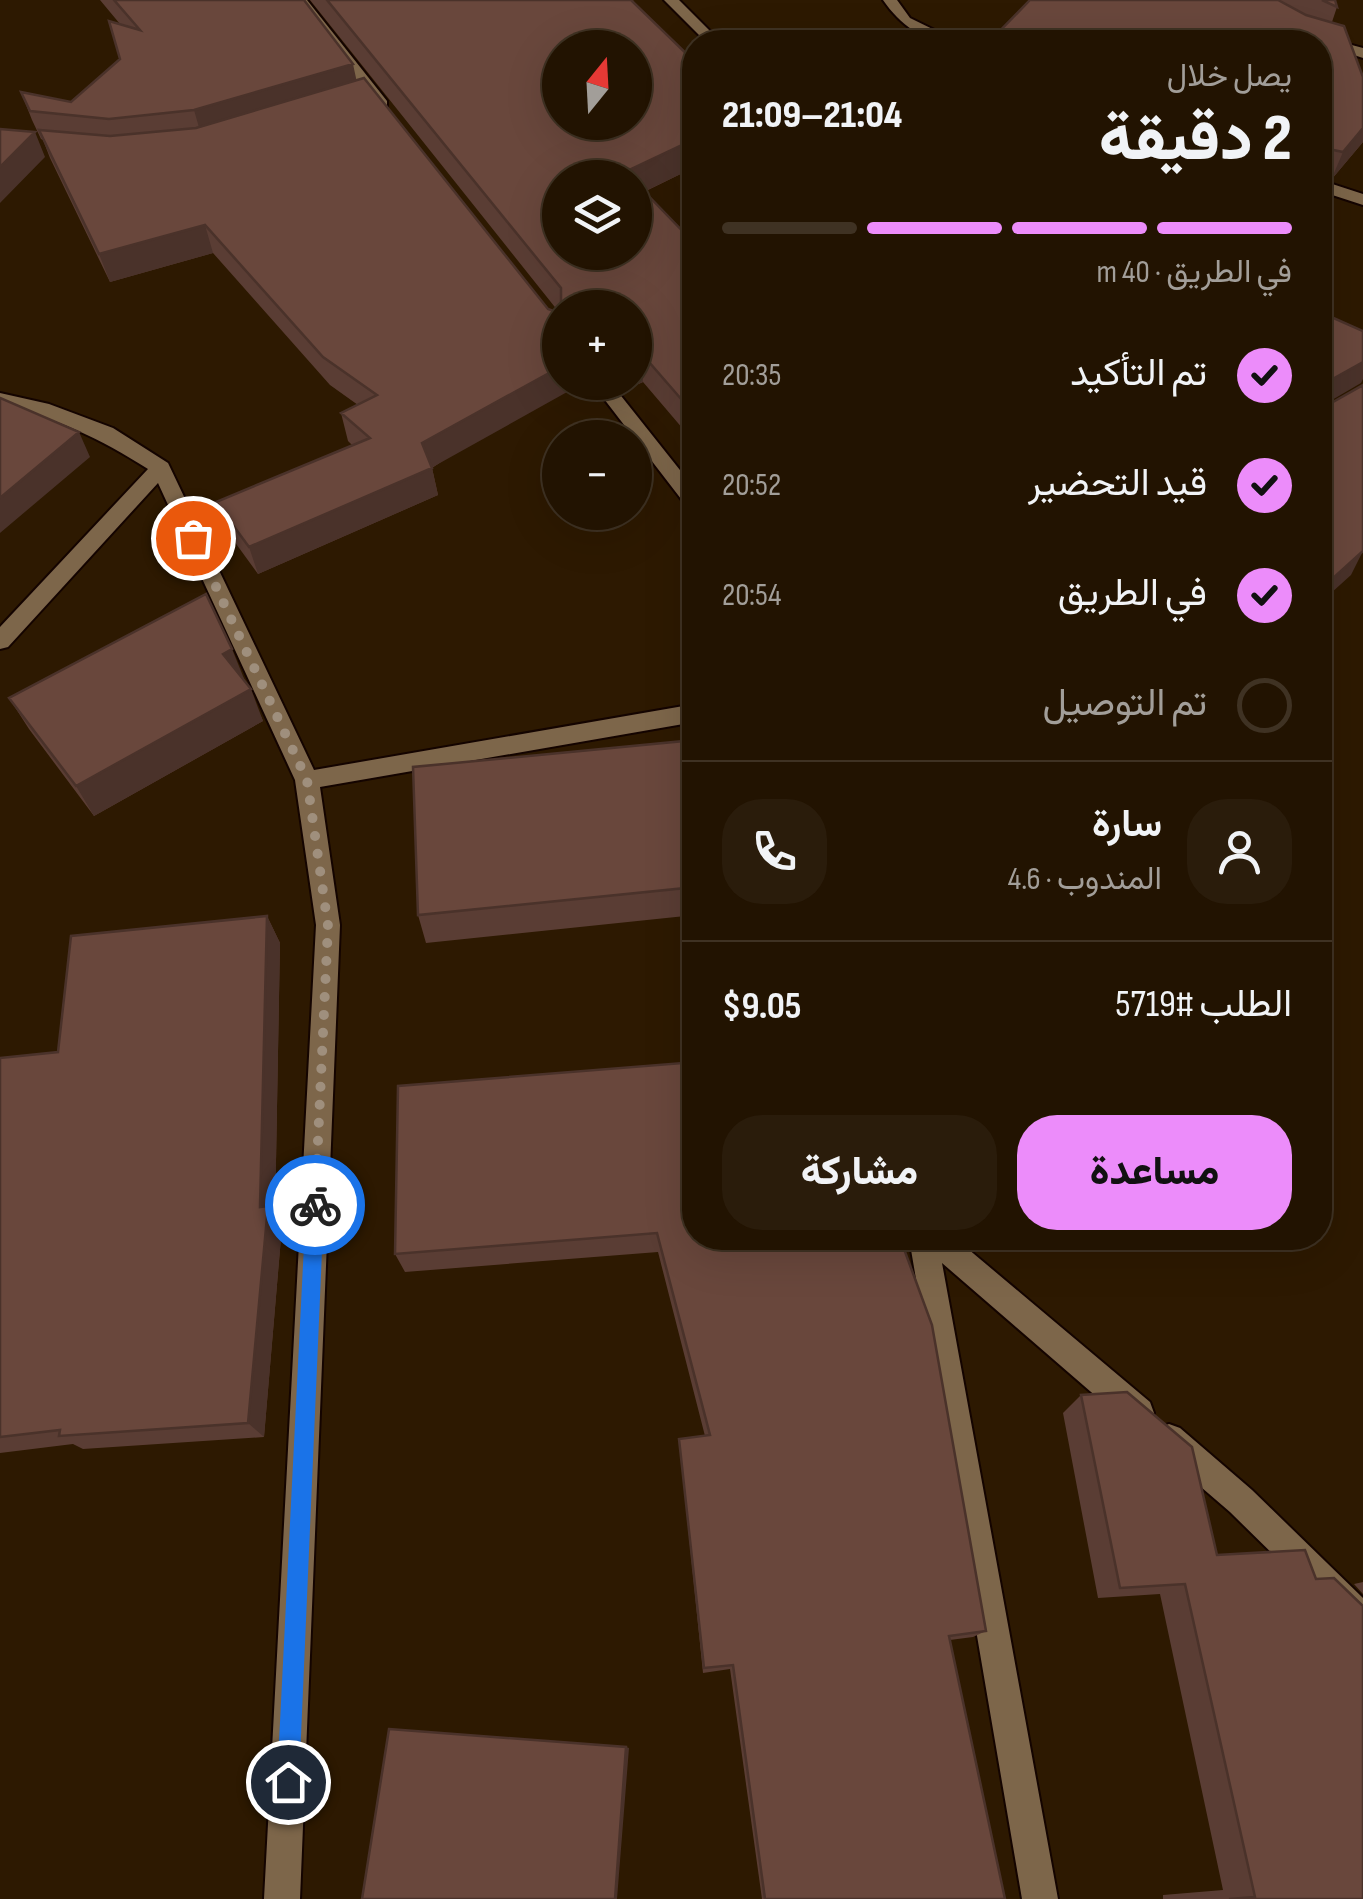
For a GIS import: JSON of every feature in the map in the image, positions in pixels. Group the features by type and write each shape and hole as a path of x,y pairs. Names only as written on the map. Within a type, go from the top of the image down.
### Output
{"street":[{"path":"300,0 398,125"},
{"path":"671,0 702,30"},
{"path":"890,0 904,20 925,30"},
{"path":"1332,44 1363,53"},
{"path":"356,102 374,96"},
{"path":"1332,189 1363,200"},
{"path":"0,399 42,408 106,433 161,468 307,780 328,926 282,1899"},
{"path":"614,400 682,486"},
{"path":"0,641 161,468"},
{"path":"307,780 682,714"},
{"path":"925,1250 1040,1899"},
{"path":"948,1250 1242,1501 1363,1621"}],"building":[{"path":"114,0 304,0 353,64 194,110 109,119 30,111 21,92 71,102 120,59 109,21 140,30"},
{"path":"327,0 631,0 682,49 682,145 650,160 542,160 542,265"},
{"path":"1030,0 1278,0 1306,15 1344,26 1363,77 1363,128 1343,152 1332,150 1332,30 1001,30"},
{"path":"364,78 542,301 542,377 422,443 432,468 249,547 216,502 370,438 341,413 377,395 323,357 205,225 99,254 39,130 110,136 196,128"},
{"path":"0,129 35,132 0,167"},
{"path":"652,200 682,231 682,400 652,366 652,290 561,290 546,270 652,270"},
{"path":"1332,317 1363,331 1363,362 1332,379"},
{"path":"1363,385 1363,551 1332,579 1332,391 1333,402"},
{"path":"0,398 79,432 0,498"},
{"path":"206,594 232,649 223,654 251,689 76,786 9,698"},
{"path":"682,741 682,888 418,915 413,767"},
{"path":"267,916 260,1207 268,1206 248,1423 59,1436 60,1430 0,1437 0,1058 58,1052 71,936"},
{"path":"682,1063 682,1250 904,1250 932,1325 986,1631 949,1636 1005,1899 765,1899 733,1665 704,1668 679,1439 710,1435 657,1233 395,1254 398,1086"},
{"path":"1127,1392 1192,1447 1217,1555 1305,1550 1316,1579 1334,1578 1363,1606 1363,1899 1229,1899 1255,1897 1185,1584 1120,1588 1081,1395"},
{"path":"389,1729 626,1747 615,1899 362,1899"}],"way so far":[{"path":"193,538 307,780 328,926 315,1205"}],"route":[{"path":"288,1782 315,1205"}]}
